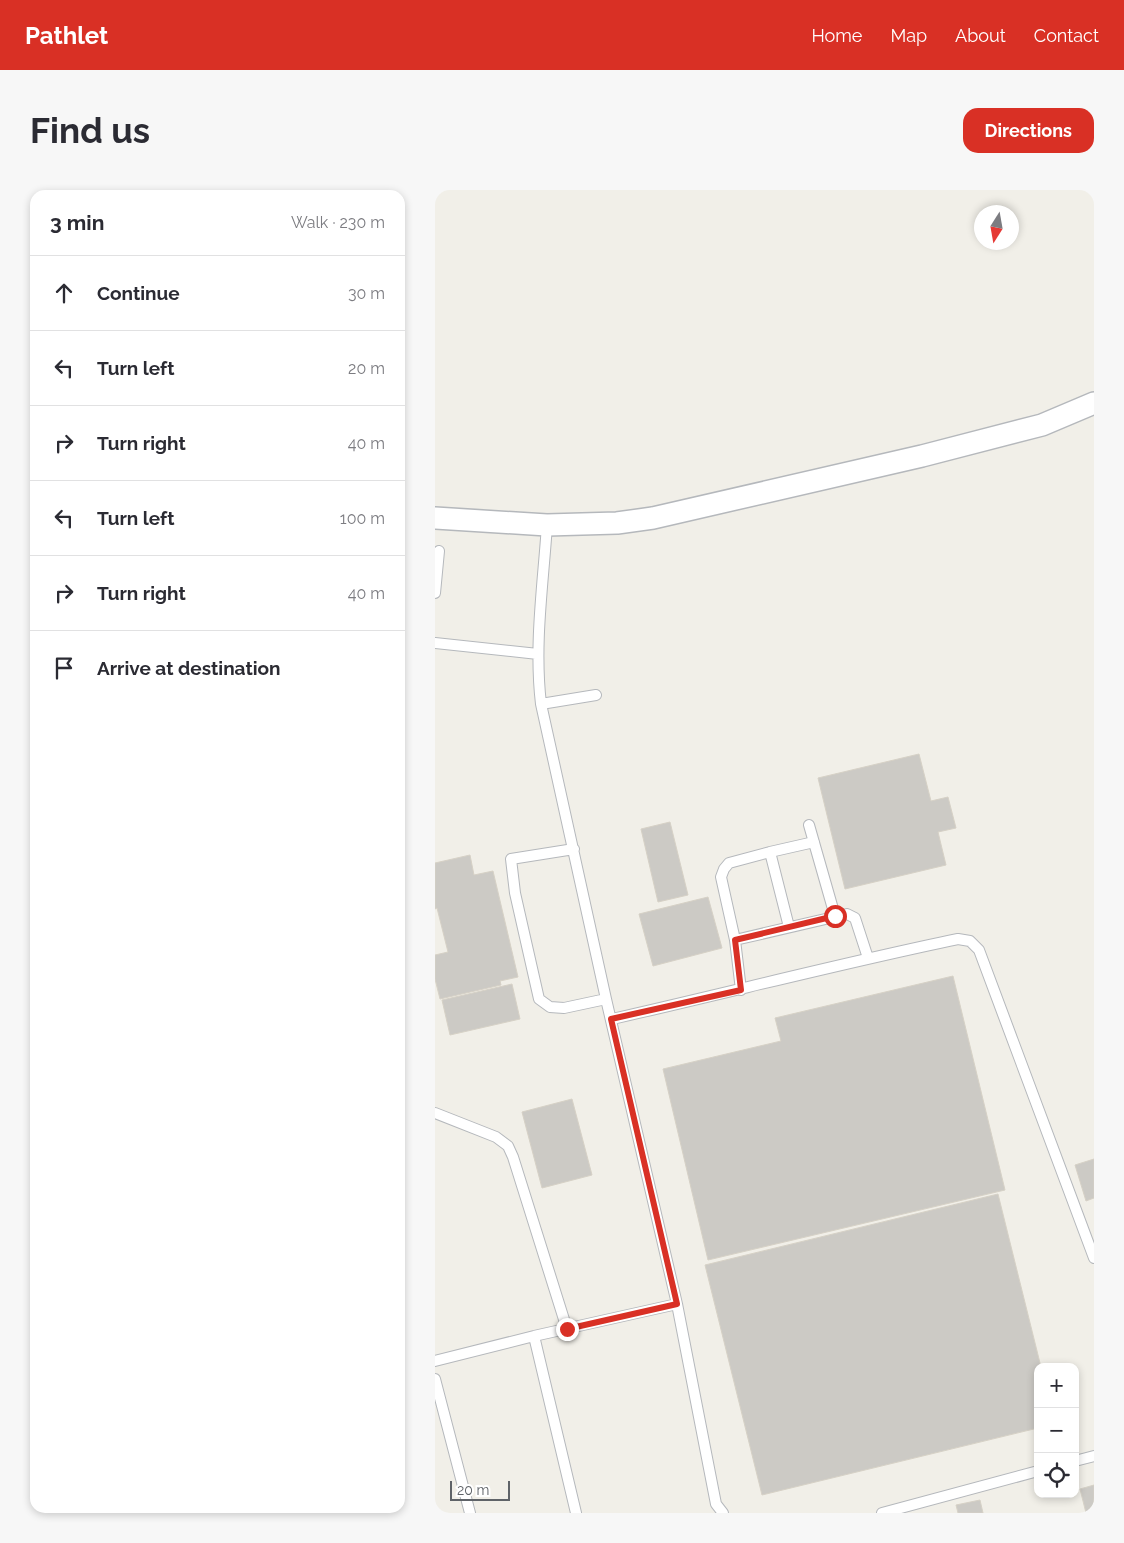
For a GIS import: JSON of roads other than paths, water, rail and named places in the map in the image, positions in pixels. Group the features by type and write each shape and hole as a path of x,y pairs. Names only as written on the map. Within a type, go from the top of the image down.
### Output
{"street":[{"path":"435,518 547,525 617,523 653,518 922,456 1042,426 1094,402"}],"lane":[{"path":"547,525 538,654 541,704 606,999 677,1304 716,1504 723,1513"},
{"path":"435,593 439,551"},
{"path":"435,643 538,654"},
{"path":"541,704 596,695"},
{"path":"809,825 835,916"},
{"path":"741,990 735,940 721,877 724,869 729,863 814,842"},
{"path":"574,849 511,859 517,902 539,999 550,1007 564,1008 606,999"},
{"path":"770,852 789,927"},
{"path":"735,940 847,914 855,918 868,958"},
{"path":"611,1019 741,990 868,958 958,939 970,941 979,950 1094,1258"},
{"path":"435,1113 496,1136 507,1146 513,1157 567,1329"},
{"path":"435,1361 534,1336 677,1304"},
{"path":"534,1336 576,1513"},
{"path":"435,1379 470,1513"},
{"path":"1079,1460 1094,1456"},
{"path":"882,1513 1034,1472"}]}
